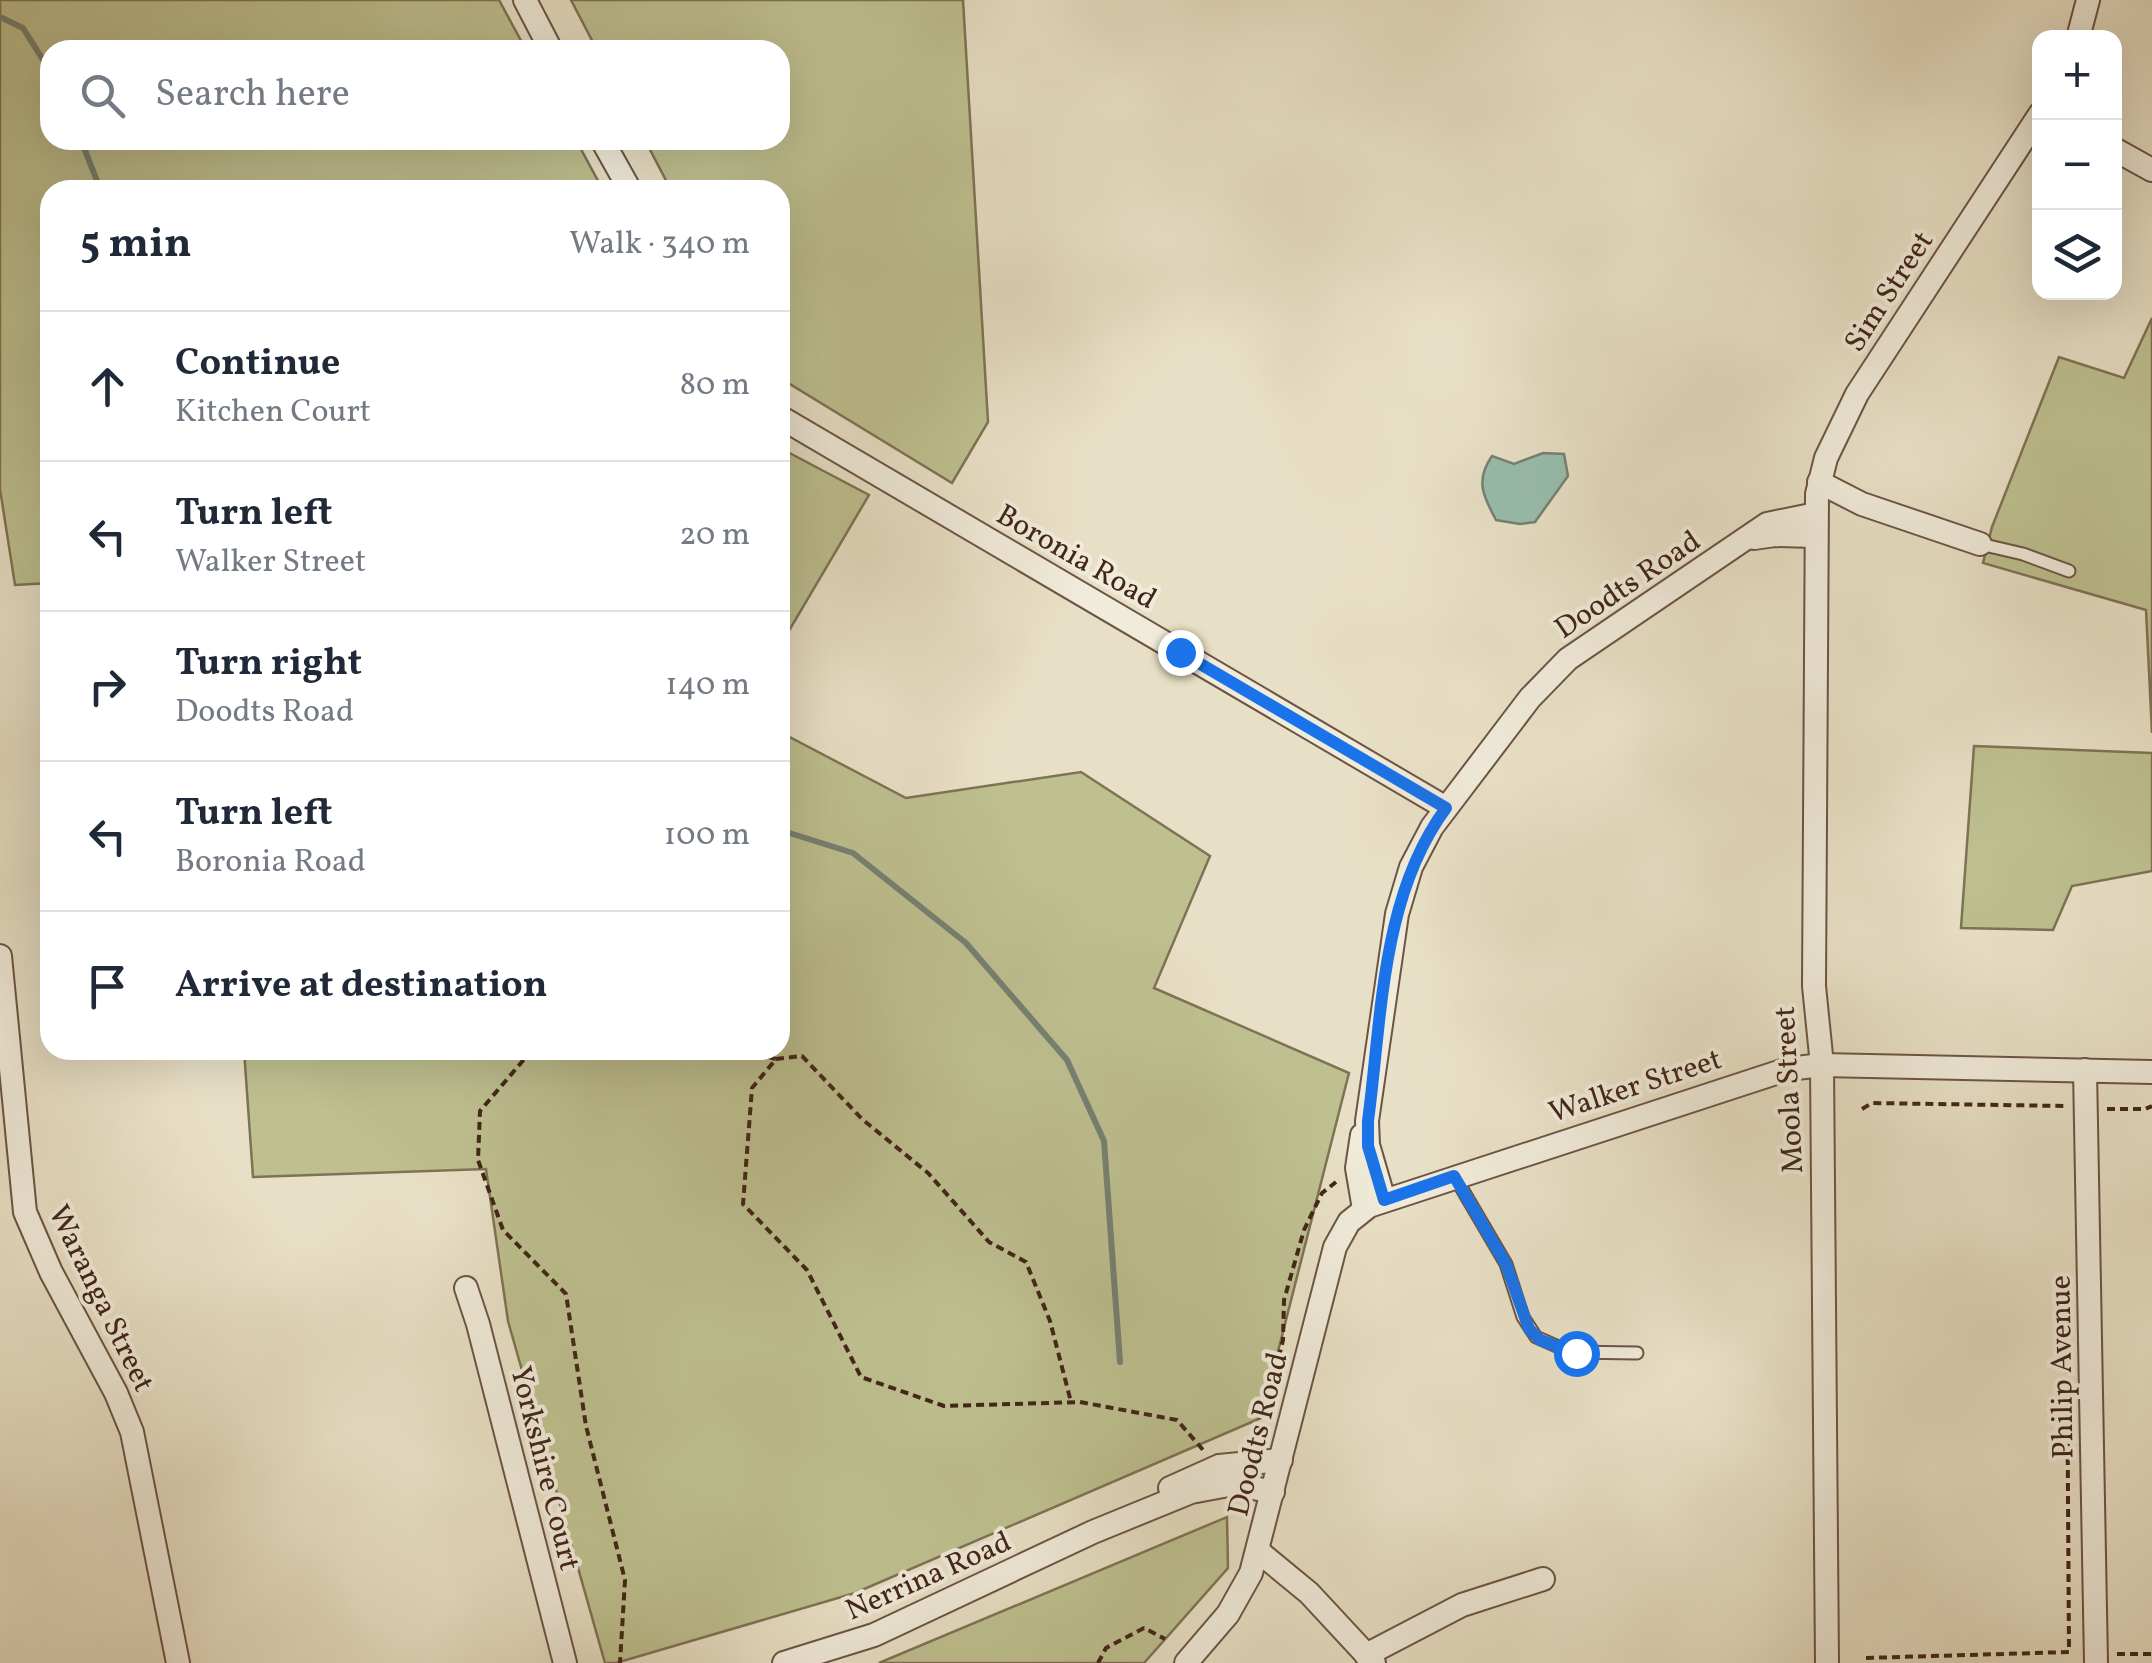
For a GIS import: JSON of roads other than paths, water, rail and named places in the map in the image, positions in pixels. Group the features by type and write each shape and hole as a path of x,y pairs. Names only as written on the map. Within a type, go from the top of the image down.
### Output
{"street":[{"path":"525,0 546,40"},
{"path":"2080,30 2088,0"},
{"name":"Sim Street","path":"1815,525 1819,482 1831,446 1857,394 2036,120"},
{"path":"608,150 624,180"},
{"path":"2122,153 2152,170"},
{"name":"Boronia Road","path":"790,423 1446,808"},
{"path":"1819,482 1854,500 1980,544"},
{"name":"Doodts Road","path":"1374,1204 1369,1108 1389,956 1403,893 1419,850 1446,808 1518,713 1568,658 1772,522 1815,525"},
{"name":"Moola Street","path":"1815,525 1814,986 1822,1065 1827,1663"},
{"name":"Waranga Street","path":"0,956 9,1075 26,1212 51,1272 132,1432 178,1663"},
{"name":"Walker Street","path":"1374,1204 1779,1070 1822,1065 2152,1072"},
{"name":"Philip Avenue","path":"2085,1070 2104,1658"},
{"name":"Doodts Road","path":"1369,1108 1358,1149 1357,1171 1374,1204"},
{"name":"Doodts Road","path":"1186,1663 1239,1597 1258,1551 1335,1247 1343,1229 1374,1204"},
{"name":"Yorkshire Court","path":"466,1288 566,1663"},
{"name":"Nerrina Road","path":"1093,1532 1186,1479 1214,1468 1281,1460"},
{"name":"Nerrina Road","path":"784,1663 874,1635 1093,1532 1210,1487 1234,1484 1273,1492"},
{"path":"1258,1551 1309,1593 1370,1659 1462,1604 1543,1579"}],"lane":[{"path":"1980,544 2070,571"},
{"path":"1454,1176 1506,1264 1522,1317 1536,1337 1570,1352 1637,1353"}],"waterway":[{"path":"0,17 23,28 40,55"},
{"path":"85,150 97,180"},
{"path":"790,833 853,853 966,943 1067,1060 1104,1141 1120,1362"}]}
